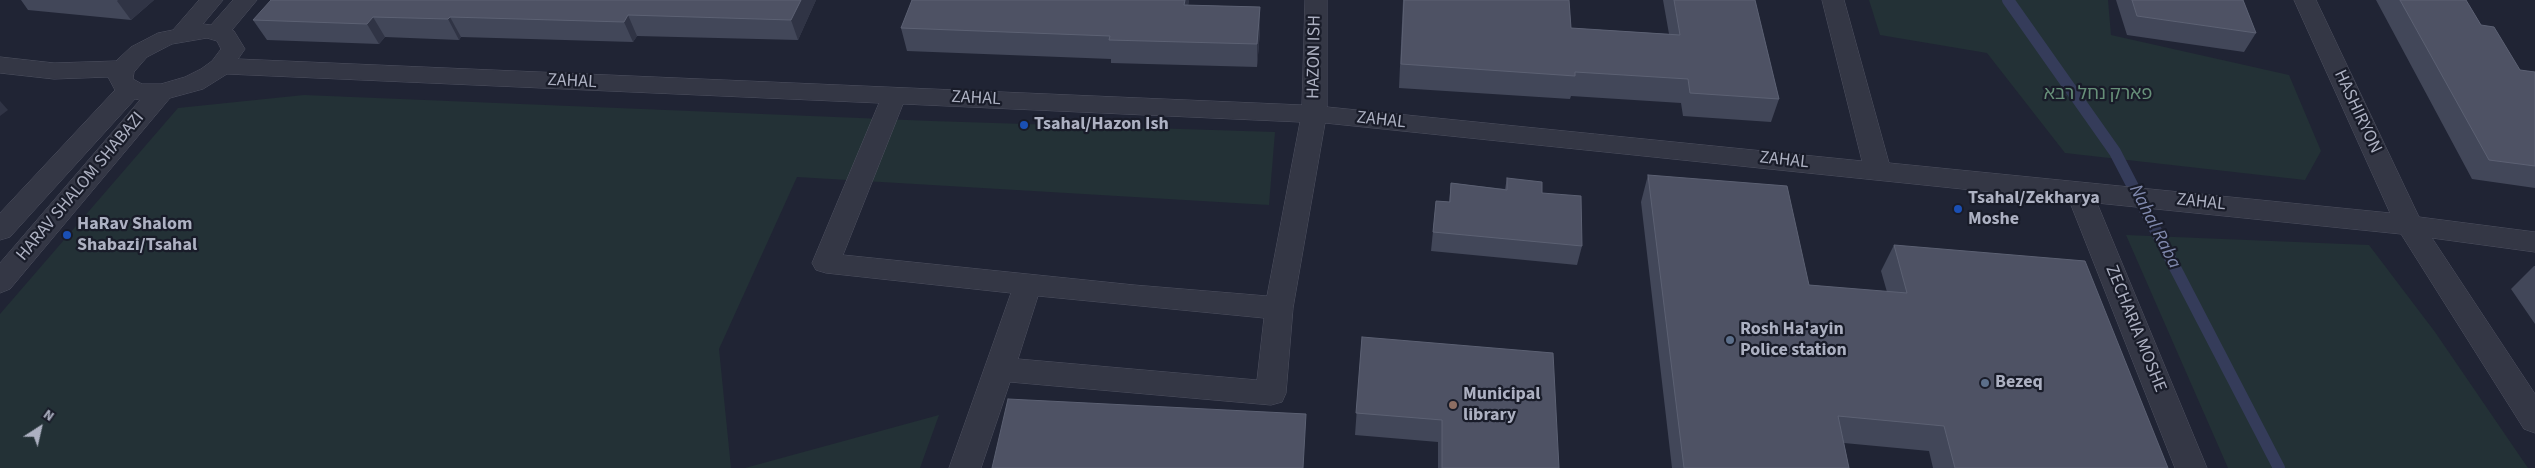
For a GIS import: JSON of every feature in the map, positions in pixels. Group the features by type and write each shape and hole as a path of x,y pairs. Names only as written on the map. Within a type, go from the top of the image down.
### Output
{"street":[{"path":"182,33 212,0"},
{"path":"217,32 246,0"},
{"name":"HAZON ISH","path":"999,369 1270,393 1279,308 1314,114 1316,0"},
{"path":"1833,0 1878,171"},
{"name":"HASHIRYON","path":"2305,0 2409,224 2535,420"},
{"path":"0,66 126,79 138,92 161,92 194,83 221,66 232,49 226,36 217,32 182,33"},
{"name":"HARAV SHALOM SHABAZI","path":"0,230 126,79 139,52 166,38 182,33"},
{"name":"ZAHAL","path":"221,66 1314,114 2409,224 2535,242"},
{"name":"HARAV SHALOM SHABAZI","path":"0,282 161,92"},
{"path":"894,96 826,263 1028,285 1279,308"},
{"name":"ZECHARIA MOSHE","path":"2079,191 2191,468"},
{"path":"965,468 1028,285"}],"green space":[{"name":"פארק נחל רבא","path":"1869,0 2108,0 2111,35 2289,75 2321,151 2305,180 2065,153 1987,53 1880,35"},
{"path":"304,95 932,121 1275,132 1269,205 797,177 719,349 731,468 0,468 0,314 178,108"},
{"path":"2126,235 2369,245 2435,332 2528,468 2228,468"},
{"path":"939,415 920,468 745,468"}],"building":[{"path":"271,0 801,0 791,20 628,15 624,22 450,17 448,19 373,17 367,24 253,20"},
{"path":"912,0 1185,0 1184,5 1260,7 1257,44 1109,40 1110,36 901,28"},
{"path":"1404,0 1569,0 1571,28 1680,35 1674,0 1755,0 1779,99 1690,93 1688,79 1575,72 1575,76 1401,64"},
{"path":"2132,0 2243,0 2256,33 2137,16"},
{"path":"2400,0 2466,0 2481,25 2494,27 2520,70 2535,72 2535,166 2489,160"},
{"path":"1648,175 1787,186 1809,285 1907,293 1894,245 2085,261 2168,468 1955,468 1944,426 1838,416 1849,468 1684,468"},
{"path":"1507,178 1542,182 1542,193 1581,196 1582,246 1433,232 1436,201 1450,202 1451,183 1507,190"},
{"name":"Municipal library","path":"1362,337 1553,353 1559,468 1442,468 1442,420 1356,413"},
{"path":"1008,399 1306,414 1303,468 992,468"}],"waterway":[{"name":"Nahal Raba","path":"2008,0 2115,152 2279,468"}],"place":[{"name":"Tsahal/Hazon Ish","path":"1024,125"},
{"name":"Tsahal/Zekharya Moshe","path":"1958,209"},
{"name":"HaRav Shalom Shabazi/Tsahal","path":"67,235"},
{"name":"Rosh Ha'ayin Police station","path":"1730,340"},
{"name":"Bezeq","path":"1985,383"},
{"name":"Municipal library","path":"1453,405"}]}
